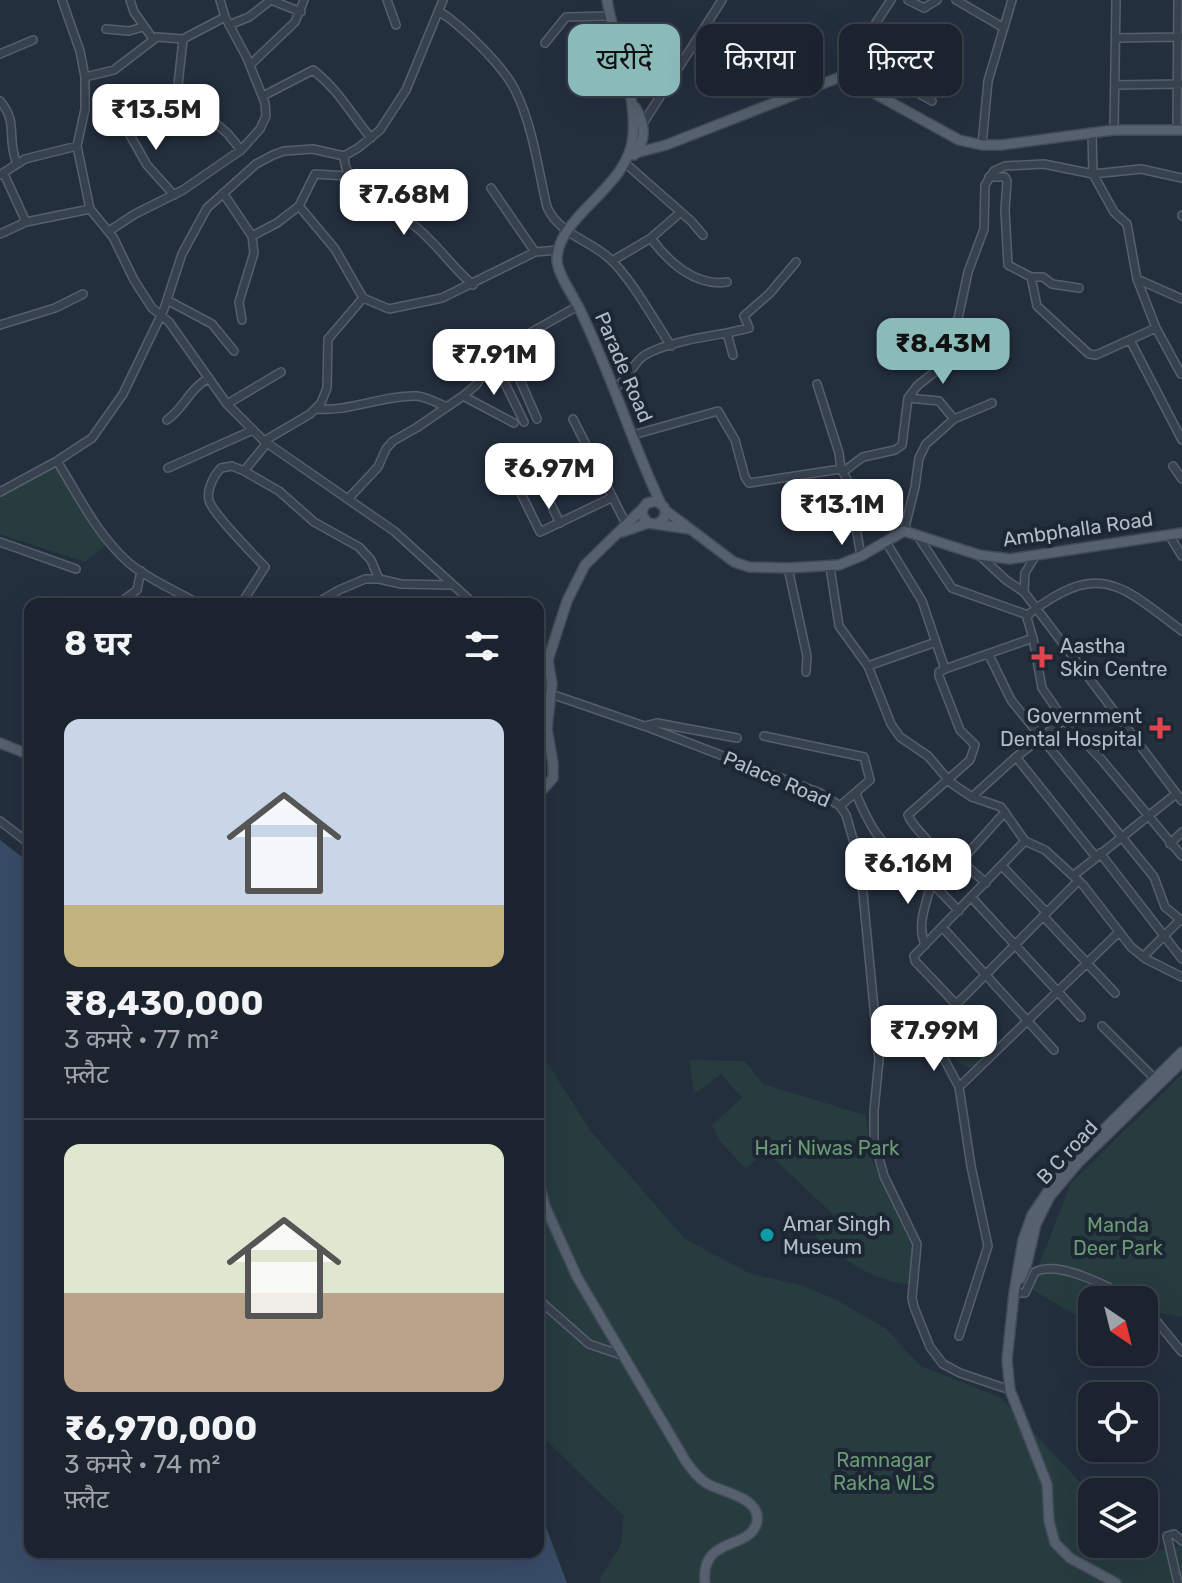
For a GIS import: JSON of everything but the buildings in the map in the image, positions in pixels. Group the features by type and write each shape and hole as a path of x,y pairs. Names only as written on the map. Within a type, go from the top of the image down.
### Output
{"main road":[{"path":"558,250 570,230 643,140 643,125 632,102 607,0"},
{"path":"630,158 839,77"},
{"path":"879,96 959,140 982,145 1114,130 1180,130"},
{"path":"630,158 634,136 632,102"},
{"path":"562,273 562,251 570,230"},
{"name":"Parade Road","path":"558,250 557,263 663,506"},
{"path":"649,477 642,515 652,523 692,529"},
{"path":"544,656 575,581 599,549 653,501 740,565 830,567 861,556 904,531"},
{"path":"619,533 665,517 663,506"},
{"name":"Ambphalla Road","path":"904,531 979,555 1010,559 1182,533"},
{"path":"544,662 551,694 547,729 553,763 553,778 544,788"},
{"path":"0,743 24,753"},
{"path":"1116,1583 1070,1558 1055,1543 1049,1521 1047,1484 1010,1390 1007,1360 1014,1291 1023,1240 1039,1201 1073,1159 1182,1052"},
{"name":"B C road","path":"1014,1291 1027,1263 1036,1224 1050,1196 1078,1163 1182,1062"},
{"path":"544,1202 563,1251 692,1471 709,1485 747,1501 757,1513 757,1523 751,1532 708,1559 704,1568 705,1583"}],"street":[{"path":"62,0 80,51 85,77 85,109 77,146 90,209 109,231 134,280 160,316 169,322 227,404 265,442 394,531 467,598"},
{"path":"130,0 143,27 153,39"},
{"path":"109,231 174,195 241,150 256,136 264,121 266,107 263,96 220,0"},
{"path":"85,77 114,70 153,39 161,36 183,39 227,21 249,17 271,0 301,12"},
{"path":"250,65 295,22 304,0"},
{"path":"387,0 396,25"},
{"path":"0,492 86,443 105,423 123,394 160,316 177,265 201,217 223,193 256,164 284,151 313,149 344,156 371,138 387,122 398,105 443,0"},
{"path":"634,136 722,0"},
{"path":"875,24 891,0"},
{"path":"908,0 924,8 937,0"},
{"path":"956,0 1004,28"},
{"path":"982,145 988,81 1012,0"},
{"path":"1114,130 1116,0"},
{"path":"1178,0 1180,130"},
{"path":"439,11 465,31 515,90 531,134 547,207 556,222 612,261 671,346"},
{"path":"545,43 566,17 609,16"},
{"path":"106,29 129,31 143,27"},
{"path":"1116,38 1180,37"},
{"path":"183,39 178,85 181,93 228,134 241,150"},
{"path":"0,54 33,40"},
{"path":"263,96 313,70 340,94 351,114 371,138"},
{"path":"1115,85 1180,84"},
{"path":"923,96 932,101"},
{"path":"0,101 11,118 10,146 17,164"},
{"path":"122,121 147,165 174,195"},
{"path":"1092,133 1093,174 1114,212 1127,224 1137,279 1156,328 1181,374"},
{"path":"26,222 2,174 17,164 77,146"},
{"path":"344,156 347,176"},
{"path":"630,158 703,235"},
{"path":"633,435 718,411 735,440 749,483 842,470 863,457 895,450 902,445 908,398 917,386 949,359 968,272 984,229 985,185 989,177 999,168 1031,164 1093,174 1141,169 1182,178"},
{"path":"252,236 277,223 299,206 315,174 347,176 379,204 415,226 473,285"},
{"path":"989,177 1005,177 1007,181 1008,265 1031,277 1043,277 1052,284 1079,288"},
{"path":"491,188 535,252"},
{"path":"223,193 252,236 254,253 239,302 242,320"},
{"path":"299,206 335,249 363,298 381,308 400,309 428,303 473,285 535,252 558,250"},
{"path":"0,234 26,222 90,209"},
{"path":"612,261 651,238 681,212"},
{"path":"651,238 667,259 678,267 711,284 727,282"},
{"path":"614,389 627,379 644,356 671,346 749,328 744,316 770,293 796,262"},
{"path":"1031,277 1035,302 1040,310 1089,354 1096,355 1156,328"},
{"path":"1137,279 1182,299"},
{"path":"0,325 55,308 83,294"},
{"path":"244,471 265,442 316,409 327,388 328,339 363,298"},
{"path":"167,300 212,324 234,351"},
{"path":"348,499 378,467 388,445 463,396 506,348 578,306"},
{"path":"883,361 933,340 956,321"},
{"path":"727,333 733,355"},
{"path":"1130,340 1182,440"},
{"path":"506,348 537,419"},
{"path":"493,359 524,422"},
{"path":"227,404 281,372"},
{"path":"167,420 181,409 199,383 209,378"},
{"path":"817,384 848,481 861,556"},
{"path":"316,409 338,410 375,401 417,396 447,407"},
{"path":"463,396 514,423"},
{"path":"908,398 939,401 954,419"},
{"path":"904,531 920,454 930,439 954,419 992,403"},
{"path":"573,419 626,524"},
{"path":"168,468 253,430"},
{"path":"527,456 560,523"},
{"path":"57,461 91,517 124,558 188,598"},
{"path":"507,465 538,530 542,532 611,498"},
{"path":"245,598 265,567 209,503 212,481 221,468 232,466 279,491 314,522 359,547 371,560 379,579"},
{"path":"1173,466 1182,479"},
{"path":"917,535 952,588 1028,615"},
{"path":"1169,535 1182,556"},
{"path":"0,542 76,569"},
{"path":"886,542 922,601 945,669"},
{"path":"959,1336 988,1246 959,1087 932,1033 933,1027 1098,854 1146,815 1179,797 1024,592 979,555"},
{"path":"1024,592 1025,573 1036,555"},
{"path":"830,567 839,626 868,666 891,724 906,744 928,756 946,779 972,797 996,803 1025,841 1045,850 1075,879 1143,957 1182,977"},
{"path":"788,568 807,656 806,672"},
{"path":"126,598 137,590 141,571"},
{"path":"325,598 365,579 401,584 451,585"},
{"path":"1028,615 1075,586 1106,582 1136,597 1182,631"},
{"path":"1028,615 1042,688 1064,720 1182,856"},
{"path":"925,945 920,922 931,882 933,859 928,842 908,815 972,758 975,745 961,733 939,672 1033,638"},
{"path":"868,666 936,642"},
{"path":"989,655 1011,700 1154,877 1165,907 1181,920 1143,957"},
{"name":"Palace Road","path":"551,694 645,726 820,793 840,806 851,828 860,863 878,1035 874,1140 884,1176 917,1244 912,1298 914,1307 930,1347 943,1364 1010,1390"},
{"path":"972,797 1016,757 1064,720"},
{"path":"645,726 657,723 737,738"},
{"path":"764,736 864,757 870,780 840,806"},
{"path":"1016,757 1182,959"},
{"path":"856,794 870,827 881,839 909,860 933,859"},
{"path":"961,861 1005,812"},
{"path":"0,821 24,839"},
{"path":"1170,844 1182,832"},
{"path":"955,1003 913,959 1025,841"},
{"path":"928,842 961,861 986,883"},
{"path":"1002,866 1115,993"},
{"path":"931,882 959,911"},
{"path":"972,898 1081,1017"},
{"path":"943,928 1054,1050"},
{"path":"959,1087 1119,932"},
{"path":"1102,1026 1155,1079"},
{"path":"1014,1291 1025,1293 1035,1272 1053,1268 1069,1271 1103,1286"},
{"path":"544,1304 589,1344 624,1356"},
{"path":"1158,1323 1182,1352"},
{"path":"1178,1583 1167,1536 1174,1534 1182,1541"}],"green space":[{"path":"55,464 106,545 85,562 0,534 0,497"},
{"path":"960,1008 999,1039 999,1044 972,1069 955,1058 944,1035 943,1028"},
{"name":"Ramnagar Rakha WLS","path":"544,1058 589,1129 685,1239 751,1274 801,1285 837,1300 885,1328 921,1366 1000,1397 1078,1480 1078,1558 1158,1558 1158,1551 1182,1545 1182,1583 601,1583 600,1578 620,1547 624,1516 544,1438"},
{"name":"Hari Niwas Park","path":"689,1060 745,1061 763,1084 865,1115 873,1161 915,1255 911,1285 870,1274 815,1236 838,1219 751,1137 758,1158 746,1169 719,1140 712,1125 742,1098 721,1074 694,1094"},
{"name":"Manda Deer Park","path":"1182,1074 1182,1317 1158,1313 1158,1286 1078,1286 1077,1316 1030,1288 1071,1183"}],"water":[{"path":"0,840 24,858 24,1558 544,1558 544,1522 567,1583 0,1583"}],"place":[{"name":"Aastha Skin Centre","path":"1042,657"},
{"name":"Government Dental Hospital","path":"1160,728"},
{"name":"Amar Singh Museum","path":"767,1235"}]}
